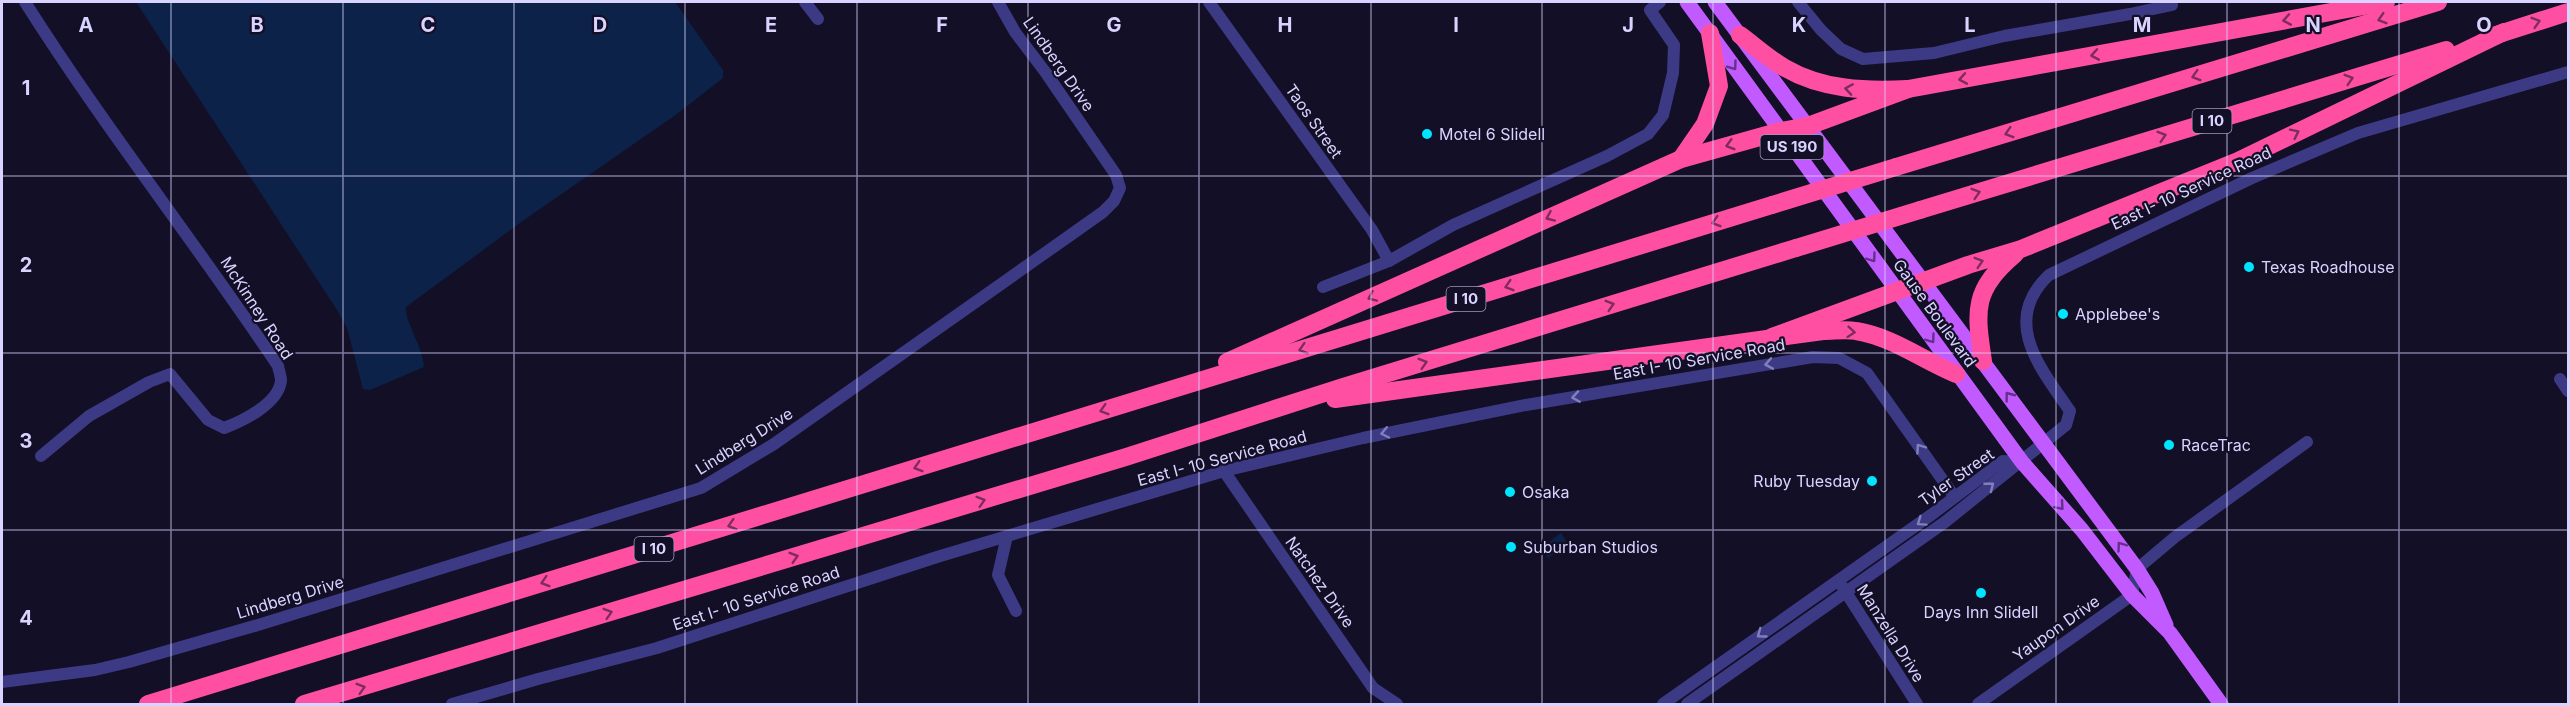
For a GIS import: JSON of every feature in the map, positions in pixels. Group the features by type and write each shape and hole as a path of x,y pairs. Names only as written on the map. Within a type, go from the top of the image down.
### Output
{"highway":[{"path":"1740,35 1785,68 1822,84 1867,91 1908,89 2386,2"},
{"name":"I 10","path":"148,705 2438,2"},
{"name":"I 10","path":"304,705 1126,457 1287,405 2568,12"},
{"path":"1772,337 1968,265 2021,249 2238,161 2504,32"},
{"path":"1681,159 1705,124 1719,86 1710,33"},
{"path":"1160,393 1681,159 1780,131 1808,126 1908,89"},
{"path":"1983,361 1976,320 1983,290 1992,276 2021,249"},
{"path":"1287,405 1823,331 1856,331 1900,345 1956,374"}],"main road":[{"name":"Gause Boulevard","path":"1687,2 2022,462 2082,530 2132,595 2170,633 2222,705"},
{"name":"Gause Boulevard","path":"1715,2 2138,569 2170,633"}],"street":[{"name":"McKinney Road","path":"25,2 68,70 223,282 278,366 281,380 278,389 262,408 244,421 224,428 208,420 170,374 149,382 90,416 40,456"},
{"path":"806,2 818,19"},
{"name":"Lindberg Drive","path":"2,682 95,670 258,624 701,488 774,444 1103,212 1114,201 1120,188 1116,175 1015,32 998,2"},
{"name":"Taos Street","path":"1209,2 1372,230 1389,261"},
{"path":"1323,286 1389,261 1453,225 1607,156 1648,134 1663,115 1673,73 1674,45 1650,10 1660,2"},
{"path":"1798,2 1821,30 1841,48 1863,59 1934,53 2004,36 2130,15 2172,5"},
{"name":"East I- 10 Service Road","path":"2022,462 2066,425 2070,411 2034,358 2027,330 2026,310 2033,293 2049,275 2252,178 2358,132 2568,72"},
{"name":"East I- 10 Service Road","path":"453,705 538,679 657,648 1007,536 1224,471 1363,438 1526,405 1813,357 1839,358 1868,373 1954,496"},
{"path":"2560,379 2568,391"},
{"path":"2132,595 2138,569 2175,537 2307,442"},
{"name":"Tyler Street","path":"1665,704 2004,461 2022,462"},
{"name":"Tyler Street","path":"1687,705 1945,522 2022,462"},
{"name":"Natchez Drive","path":"1224,471 1373,688 1397,705"},
{"path":"1007,536 998,575 1016,610"},
{"name":"Manzella Drive","path":"1838,580 1917,705"},
{"name":"Yaupon Drive","path":"1978,705 2132,595"}],"water":[{"path":"136,2 675,2 723,70 723,78 677,114 524,220 406,307 424,367 370,390 363,389 347,328 337,310"},
{"path":"1561,533 1568,544 1548,558 1541,548"}],"place":[{"name":"Motel 6 Slidell","path":"1427,134"},
{"name":"Texas Roadhouse","path":"2249,267"},
{"name":"Applebee's","path":"2063,314"},
{"name":"RaceTrac","path":"2169,445"},
{"name":"Ruby Tuesday","path":"1872,481"},
{"name":"Osaka","path":"1510,492"},
{"name":"Suburban Studios","path":"1511,547"},
{"name":"Days Inn Slidell","path":"1981,593"}]}
